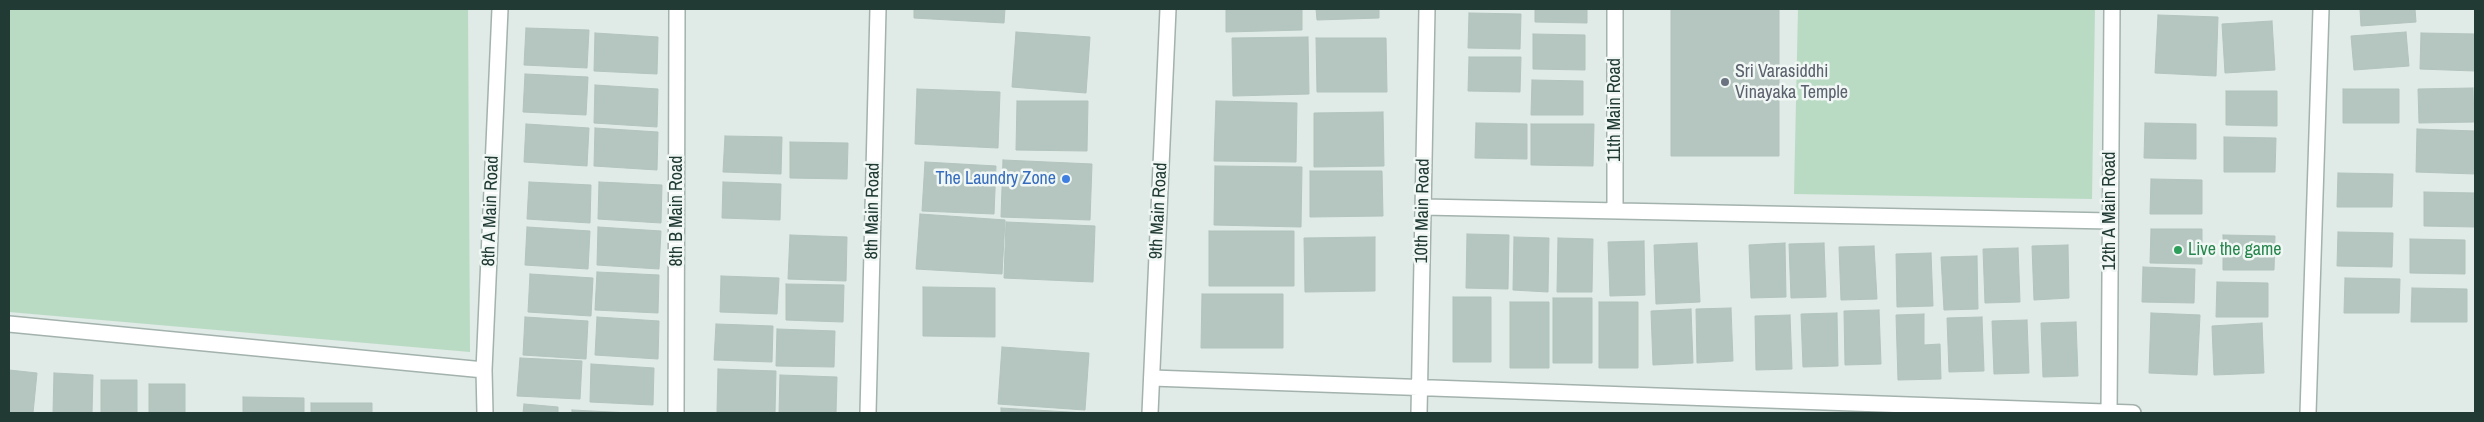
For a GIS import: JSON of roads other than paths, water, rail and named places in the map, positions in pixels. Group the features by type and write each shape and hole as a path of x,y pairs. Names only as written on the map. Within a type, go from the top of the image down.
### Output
{"street":[{"name":"8th A Main Road","path":"484,413 484,370 500,9"},
{"name":"8th B Main Road","path":"676,413 677,9"},
{"name":"8th Main Road","path":"868,413 878,9"},
{"name":"9th Main Road","path":"1150,413 1168,9"},
{"name":"10th Main Road","path":"1420,413 1427,9"},
{"name":"11th Main Road","path":"1616,9 1616,211"},
{"name":"12th A Main Road","path":"2109,412 2112,9"},
{"path":"2308,413 2321,9"},
{"path":"1423,207 2110,221"},
{"path":"9,324 484,370"},
{"path":"1152,378 1936,410 2133,413"}],"place":[{"name":"Sri Varasiddhi Vinayaka Temple","path":"1725,82"},
{"name":"The Laundry Zone","path":"1066,179"},
{"name":"Live the game","path":"2178,250"}]}
